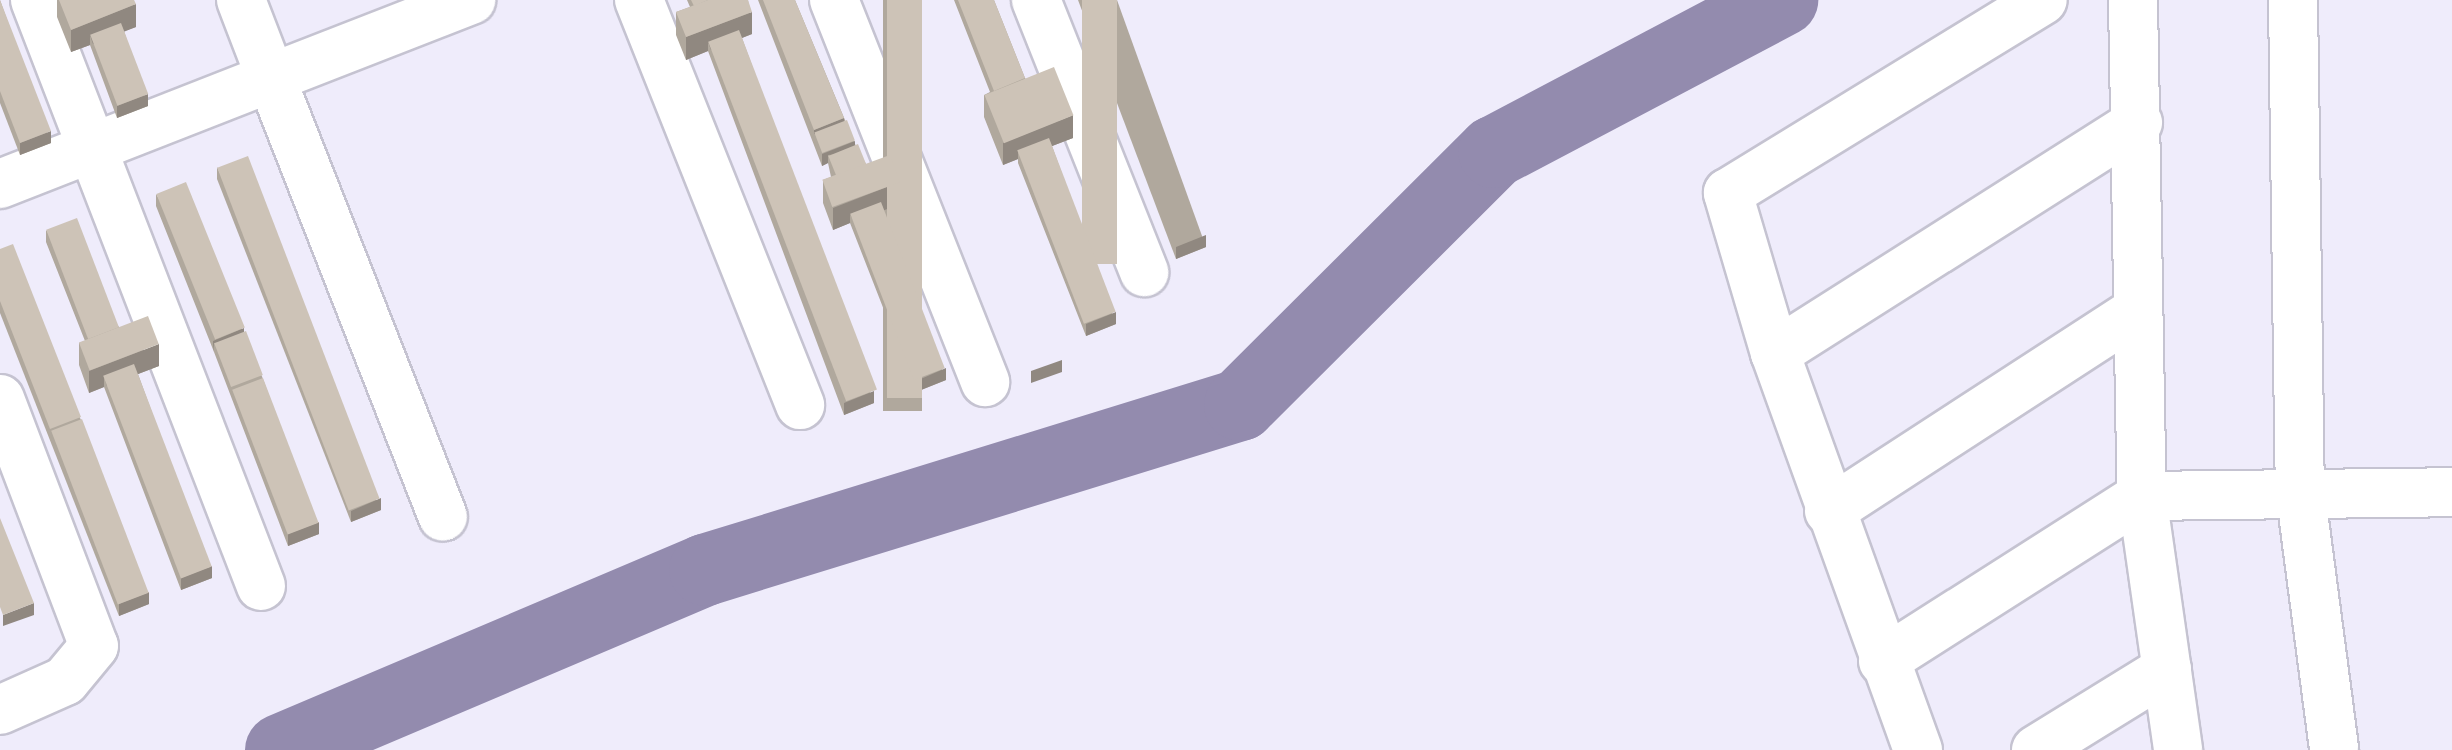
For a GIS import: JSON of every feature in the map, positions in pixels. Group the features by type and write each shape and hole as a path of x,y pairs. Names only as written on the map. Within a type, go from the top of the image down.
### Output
{"street":[{"path":"35,0 261,586"},
{"path":"240,0 442,517"},
{"path":"640,0 800,405"},
{"path":"834,0 985,382"},
{"path":"1036,0 1144,272"},
{"path":"1918,750 1882,660 1774,353 1728,193 2043,0"},
{"path":"2133,0 2142,496 2178,750"},
{"path":"2293,0 2300,490 2334,750"},
{"path":"0,184 468,1"},
{"path":"1774,353 2138,123"},
{"path":"1829,511 2137,311"},
{"path":"0,399 94,646 65,681 0,710"},
{"path":"1882,660 2142,496 2300,490 2452,492"},
{"path":"2061,743 2166,670"}],"building":[{"path":"0,0 51,131 20,143 0,91"},
{"path":"59,0 134,0 136,4 71,30"},
{"path":"708,0 748,0 752,12 686,37 676,12"},
{"path":"763,0 795,0 844,118 814,130"},
{"path":"887,0 922,0 922,398 887,398"},
{"path":"958,0 994,0 1025,78 994,91"},
{"path":"1082,0 1117,0 1117,264 1082,264"},
{"path":"121,23 148,94 117,106 90,35"},
{"path":"739,30 877,389 846,401 708,42"},
{"path":"1054,67 1073,115 1004,143 984,95"},
{"path":"847,120 855,141 822,153 814,133"},
{"path":"1049,138 1116,312 1084,324 1017,150"},
{"path":"858,144 866,164 837,176 828,156"},
{"path":"890,155 900,182 832,207 822,180"},
{"path":"248,156 380,499 349,510 217,168"},
{"path":"186,182 245,328 215,340 156,194"},
{"path":"881,202 945,368 914,380 850,214"},
{"path":"77,218 119,327 88,339 46,230"},
{"path":"13,244 81,417 50,429 0,301 0,249"},
{"path":"148,316 159,344 90,371 79,343"},
{"path":"246,331 263,375 231,387 214,343"},
{"path":"134,364 212,567 181,578 103,376"},
{"path":"263,378 319,523 288,535 232,390"},
{"path":"82,419 149,593 118,604 51,431"},
{"path":"0,518 34,603 3,615 0,607"}],"waterway":[{"path":"281,750 705,570 1240,405 1494,152 1782,0"}]}
